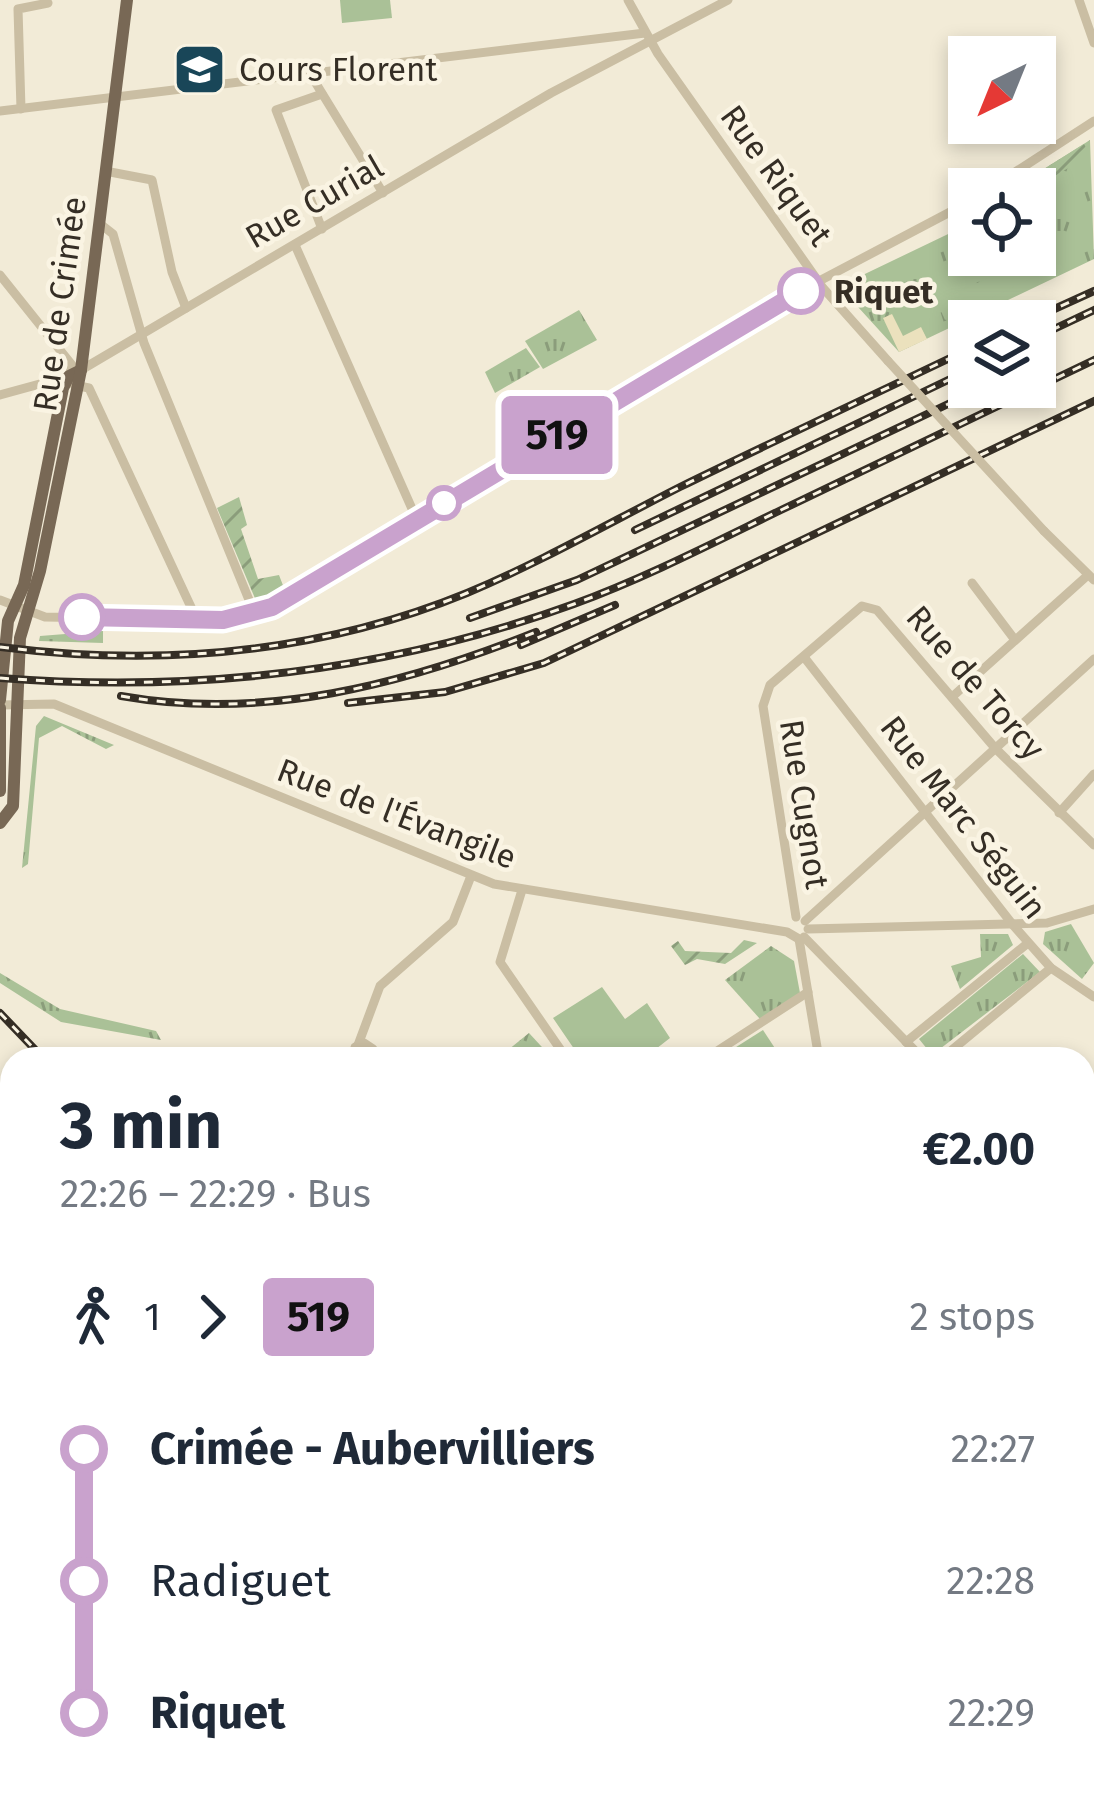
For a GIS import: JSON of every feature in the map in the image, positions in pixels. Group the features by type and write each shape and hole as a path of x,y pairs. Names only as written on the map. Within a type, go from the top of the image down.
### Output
{"main road":[{"name":"Rue de Crimée","path":"0,790 0,704 8,621 24,584 85,345 127,0"},
{"name":"Rue de Crimée","path":"0,823 13,806 20,638 73,379"}],"street":[{"name":"Rue Riquet","path":"628,0 647,36 820,282 888,362 1091,578"},
{"name":"Rue Curial","path":"0,395 73,379 141,334 647,36 728,0"},
{"path":"1079,0 1094,43"},
{"path":"21,109 18,9 48,2"},
{"path":"0,111 647,36"},
{"path":"309,72 383,193"},
{"path":"322,94 276,110 322,229"},
{"path":"1021,168 1094,121"},
{"path":"105,171 147,177 155,186 172,272 186,308"},
{"path":"0,600 28,613 197,620 254,612 820,282 948,213"},
{"path":"99,223 113,235 141,334 254,612"},
{"path":"295,245 417,520"},
{"path":"0,274 72,362 73,379 89,388 197,620"},
{"path":"63,350 85,345"},
{"path":"952,697 1091,578"},
{"path":"973,583 1015,640"},
{"name":"Rue Cugnot","path":"817,1047 802,929 762,709 770,685 870,605"},
{"name":"Rue de Torcy","path":"870,605 995,748 1093,842"},
{"name":"Rue Marc Séguin","path":"804,657 1028,943 1051,968 1094,997"},
{"path":"787,932 802,929 1094,659"},
{"name":"Rue de l'Évangile","path":"0,704 54,704 471,876 522,890 787,932"},
{"path":"1059,813 1094,774"},
{"path":"371,1047 358,1045 380,986 453,922 471,876"},
{"path":"522,890 500,962 559,1047"},
{"path":"787,932 1047,923 1094,909"},
{"path":"802,929 911,1047"},
{"path":"906,1042 1028,943"},
{"path":"956,1047 1051,968"},
{"path":"723,1047 808,992"}],"green space":[{"path":"340,0 390,0 392,18 342,23"},
{"path":"1090,140 1094,259 1008,300 948,300 948,329 899,352 848,296 844,284 948,234 948,276 1056,276 1056,168 1045,168"},
{"path":"1084,144 1090,155 1056,175 1056,168 1046,168"},
{"path":"992,276 1037,276 987,300 948,300 945,320 937,302"},
{"path":"579,310 597,340 543,369 525,341"},
{"path":"526,348 540,367 495,393 485,372"},
{"path":"239,497 247,525 241,529 258,579 279,575 284,588 257,603 217,508"},
{"path":"103,631 103,643 39,641 40,636"},
{"path":"44,716 114,745 106,749 62,726 39,738 28,864 22,868 36,726"},
{"path":"1071,924 1094,963 1082,979 1043,944 1045,932"},
{"path":"980,934 1008,934 1013,945 960,989 951,966 981,957"},
{"path":"744,940 757,943 725,964 697,959 685,965 671,946 678,941 685,951 731,953"},
{"path":"771,946 794,961 800,993 760,1019 725,980"},
{"path":"1023,954 1040,972 942,1047 926,1047 919,1039"},
{"path":"0,973 60,1009 156,1031 161,1040 61,1022 0,983"},
{"path":"602,987 625,1019 647,1003 670,1038 658,1047 573,1047 553,1018"},
{"path":"763,1030 774,1047 736,1047"},
{"path":"529,1033 542,1047 512,1047"}],"shaded area":[{"path":"892,314 903,336 921,327 927,339 899,352 883,318"}],"railway":[{"path":"1056,308 1094,291"},
{"path":"1056,328 1094,310"},
{"path":"0,647 119,656 178,655 296,642 411,614 522,568 948,359"},
{"path":"0,678 146,682 291,672 363,661 505,627 653,572 1094,360"},
{"path":"635,530 948,380"},
{"path":"348,703 445,692 544,663 1094,401"},
{"path":"470,618 577,580 948,404"},
{"path":"521,645 615,605"},
{"path":"121,696 227,704 332,693 435,668 536,632"},
{"path":"0,1013 33,1047"}],"bus line":[{"name":"519","path":"82,617 175,615 223,620 272,607 801,291"}],"place":[{"name":"Cours Florent","path":"200,69"},
{"name":"Riquet","path":"801,291"}]}
